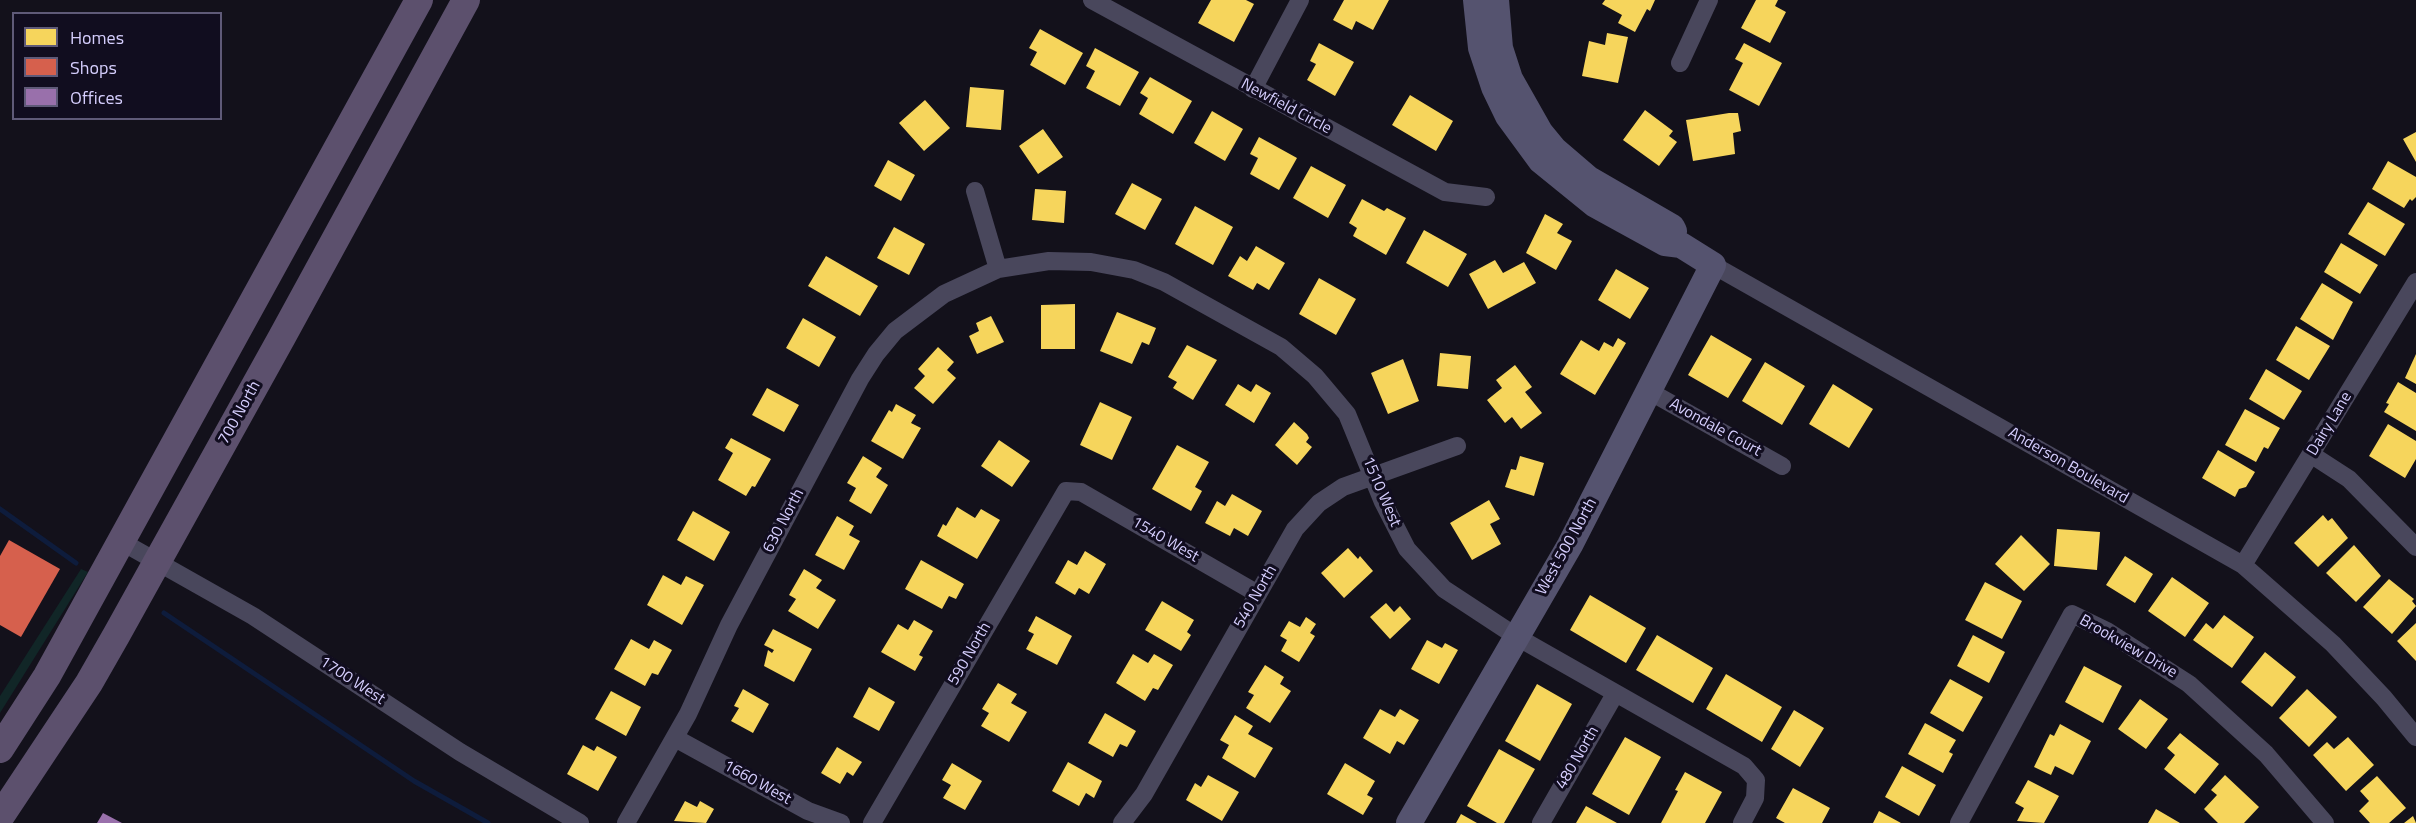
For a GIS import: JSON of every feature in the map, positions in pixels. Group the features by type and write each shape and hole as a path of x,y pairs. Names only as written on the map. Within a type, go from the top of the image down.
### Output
{"main road":[{"path":"0,748 47,676 419,0"},
{"name":"700 North","path":"0,818 89,683 158,562 466,0"}],"street":[{"name":"Newfield Circle","path":"1092,0 1445,192 1486,197"},
{"path":"1253,89 1300,0"},
{"name":"Anderson Boulevard","path":"1476,0 1481,48 1494,87 1508,116 1541,161 1594,204 1665,243 1681,245 2243,565 2333,644 2384,698 2416,737"},
{"name":"Anderson Boulevard","path":"1496,0 1500,48 1510,79 1540,132 1554,149 1589,179 1672,227 1681,245"},
{"path":"1680,63 1709,0"},
{"path":"975,191 998,269"},
{"name":"1510 West","path":"998,269 1049,261 1091,262 1134,270 1164,282 1281,347 1315,376 1347,414 1373,477 1407,549 1444,589 1517,638 1744,766 1756,780 1755,798 1742,823"},
{"name":"West 500 North","path":"1409,823 1570,545 1647,390 1713,265"},
{"name":"630 North","path":"626,823 675,738 729,625 860,379 876,354 895,331 919,311 944,294 998,269"},
{"name":"Dairy Lane","path":"2243,565 2416,282"},
{"name":"Avondale Court","path":"1647,390 1782,466"},
{"name":"540 North","path":"1122,823 1144,794 1295,529 1319,503 1343,487 1457,446"},
{"path":"2312,455 2349,479 2416,547"},
{"name":"1540 West","path":"1070,490 1081,492 1258,594"},
{"name":"590 North","path":"872,823 1061,496 1070,490"},
{"name":"1700 West","path":"122,542 253,616 460,752 580,823"},
{"name":"Brookview Drive","path":"1959,823 2072,614 2106,631 2189,684 2266,754 2320,822"},
{"name":"480 North","path":"1540,823 1615,694"},
{"name":"1660 West","path":"675,738 808,811 841,823"}],"green space":[{"path":"81,569 88,572 0,713 0,696"}],"building: Homes":[{"path":"1211,0 1246,0 1254,4 1234,42 1198,23"},
{"path":"1344,0 1389,0 1373,30 1356,21 1352,30 1333,20"},
{"path":"1605,0 1655,0 1650,11 1647,9 1635,32 1618,23 1622,15 1602,4"},
{"path":"1756,0 1778,0 1775,6 1786,12 1770,43 1741,28"},
{"path":"1040,29 1083,53 1065,85 1030,65 1037,52 1029,48"},
{"path":"1607,33 1628,37 1618,83 1582,76 1589,41 1605,45"},
{"path":"1319,43 1354,62 1335,96 1307,80 1316,64 1310,61"},
{"path":"1744,43 1782,63 1759,106 1729,90 1743,63 1735,59"},
{"path":"1095,48 1139,72 1120,106 1086,88 1095,71 1086,66"},
{"path":"1150,77 1192,101 1173,134 1139,114 1148,98 1140,93"},
{"path":"970,87 1004,90 1001,130 966,127"},
{"path":"1410,95 1453,121 1436,151 1392,125"},
{"path":"925,100 950,128 924,151 899,123"},
{"path":"1645,110 1673,131 1669,136 1677,142 1659,166 1623,140"},
{"path":"1212,111 1243,129 1225,161 1194,143"},
{"path":"1738,113 1741,131 1733,133 1735,154 1693,161 1686,120"},
{"path":"1043,129 1063,157 1038,174 1019,146"},
{"path":"2416,132 2416,162 2403,139"},
{"path":"1259,137 1297,158 1279,190 1250,174 1258,158 1250,154"},
{"path":"888,160 915,175 901,201 874,186"},
{"path":"2388,161 2416,177 2416,197 2412,201 2410,199 2404,208 2372,189"},
{"path":"1311,166 1346,185 1328,218 1293,198"},
{"path":"1132,183 1162,199 1145,230 1115,214"},
{"path":"1035,189 1066,191 1064,223 1032,220"},
{"path":"1362,199 1384,211 1387,208 1406,218 1386,255 1353,236 1357,228 1349,223"},
{"path":"2368,202 2405,224 2385,256 2348,234"},
{"path":"1195,206 1233,227 1213,265 1175,244"},
{"path":"1545,214 1563,224 1557,233 1572,241 1556,270 1526,253"},
{"path":"894,227 925,244 909,275 877,258"},
{"path":"1424,230 1467,254 1448,287 1406,263"},
{"path":"2341,243 2378,265 2360,294 2324,272"},
{"path":"1256,246 1285,263 1269,290 1257,283 1253,290 1228,276 1240,256 1247,261"},
{"path":"826,256 878,286 860,316 808,286"},
{"path":"1495,260 1503,273 1524,262 1536,283 1488,309 1469,274"},
{"path":"1616,269 1649,288 1630,319 1598,300"},
{"path":"1319,278 1356,299 1336,335 1299,314"},
{"path":"2322,283 2353,302 2333,340 2300,319"},
{"path":"1075,304 1075,349 1041,349 1041,305"},
{"path":"1117,312 1156,328 1149,345 1142,342 1132,364 1100,351"},
{"path":"991,316 1004,342 977,354 969,336 979,331 976,323"},
{"path":"803,318 836,337 819,367 786,348"},
{"path":"2296,326 2330,346 2309,380 2276,360"},
{"path":"1711,335 1752,359 1728,398 1688,375"},
{"path":"1618,338 1626,343 1595,395 1560,374 1581,340 1599,351 1604,342 1613,347"},
{"path":"1187,345 1217,360 1193,400 1173,388 1177,382 1168,377"},
{"path":"938,347 954,362 947,370 956,378 933,404 914,388 925,376 918,369"},
{"path":"1440,353 1471,356 1468,389 1437,386"},
{"path":"2416,354 2416,384 2405,378"},
{"path":"1403,359 1419,401 1388,414 1371,373"},
{"path":"1765,362 1805,386 1782,425 1742,401"},
{"path":"1515,365 1532,387 1525,392 1542,413 1521,429 1512,417 1505,423 1487,400 1502,388 1496,380"},
{"path":"2266,369 2302,391 2284,420 2249,399"},
{"path":"2398,382 2416,393 2416,431 2384,412 2389,404 2386,403"},
{"path":"1238,384 1251,392 1256,384 1271,393 1254,423 1225,405"},
{"path":"1833,384 1873,409 1849,448 1809,424"},
{"path":"767,388 799,405 784,432 752,415"},
{"path":"1100,402 1132,417 1112,460 1080,445"},
{"path":"896,404 916,415 911,423 921,428 903,459 871,441 889,410 892,412"},
{"path":"2245,409 2280,428 2268,449 2264,447 2256,462 2225,445"},
{"path":"1294,422 1307,434 1309,438 1306,442 1312,447 1297,465 1275,445"},
{"path":"2388,424 2416,441 2416,459 2405,478 2369,456"},
{"path":"731,438 771,459 755,487 752,486 746,496 718,480 733,453 725,448"},
{"path":"999,440 1030,461 1012,487 981,466"},
{"path":"1177,445 1209,462 1195,487 1202,491 1191,511 1152,489"},
{"path":"2218,450 2255,472 2246,487 2239,489 2235,497 2202,478"},
{"path":"863,456 882,468 876,477 888,485 871,514 849,501 856,488 847,483"},
{"path":"1520,456 1544,463 1534,496 1505,487 1511,469 1516,470"},
{"path":"1232,494 1262,511 1248,536 1234,528 1230,536 1205,523 1217,501 1225,506"},
{"path":"1489,500 1500,519 1490,524 1501,544 1472,560 1450,523"},
{"path":"957,507 975,518 981,509 1000,520 977,559 937,536 943,524 946,526"},
{"path":"693,511 730,532 714,561 677,540"},
{"path":"2323,515 2328,521 2332,518 2348,538 2318,567 2294,543"},
{"path":"837,516 854,526 849,535 860,541 844,570 815,555"},
{"path":"2057,529 2100,532 2097,570 2054,566"},
{"path":"2021,535 2050,564 2024,591 1995,564"},
{"path":"2354,545 2381,576 2356,602 2326,573"},
{"path":"1348,548 1358,559 1360,556 1373,571 1344,598 1321,573"},
{"path":"1085,551 1106,564 1089,594 1079,588 1075,595 1055,583 1068,560 1077,565"},
{"path":"2125,556 2153,574 2135,603 2106,585"},
{"path":"921,560 964,584 956,599 949,596 942,609 905,589"},
{"path":"804,569 822,580 816,588 836,600 818,629 788,611 796,599 789,595"},
{"path":"663,575 681,585 686,576 704,585 682,625 647,605"},
{"path":"2172,577 2209,603 2185,637 2148,611"},
{"path":"2389,579 2414,599 2412,601 2416,606 2392,634 2363,607"},
{"path":"1985,582 2022,601 2002,639 1965,620"},
{"path":"1590,595 1646,628 1626,663 1570,630"},
{"path":"1162,601 1194,620 1187,632 1191,635 1181,651 1145,630"},
{"path":"1386,603 1394,612 1400,606 1411,619 1390,639 1370,617"},
{"path":"2224,615 2254,637 2232,668 2193,640 2206,623 2213,629"},
{"path":"1036,616 1072,636 1057,665 1026,649 1034,634 1028,631"},
{"path":"1306,617 1316,624 1310,633 1315,636 1299,662 1281,651 1287,640 1280,636 1289,621 1300,627"},
{"path":"914,620 933,631 919,655 923,657 915,671 881,652 898,624 908,630"},
{"path":"2416,623 2416,661 2397,641"},
{"path":"773,629 812,649 794,682 764,666 768,650 772,653 774,650 764,645"},
{"path":"1657,635 1713,668 1693,703 1636,670"},
{"path":"1973,635 2005,652 1989,683 1957,666"},
{"path":"631,639 649,649 654,640 672,650 658,675 652,673 645,686 614,669"},
{"path":"1427,640 1442,648 1445,643 1458,650 1439,684 1411,669"},
{"path":"2265,652 2296,677 2272,707 2241,682"},
{"path":"1133,654 1148,663 1154,654 1173,665 1158,690 1153,688 1145,701 1116,683"},
{"path":"1265,665 1284,677 1280,684 1291,691 1270,723 1246,708 1254,695 1248,692"},
{"path":"2084,666 2122,686 2103,723 2065,702"},
{"path":"1726,674 1782,707 1762,742 1706,709"},
{"path":"1950,679 1983,697 1963,732 1930,713"},
{"path":"998,683 1017,694 1011,703 1027,712 1009,742 981,726 989,713 982,709"},
{"path":"1537,684 1572,704 1540,761 1505,741"},
{"path":"869,687 895,702 879,731 853,717"},
{"path":"743,689 769,704 753,733 731,721 739,708 734,706"},
{"path":"2307,689 2337,717 2309,747 2279,718"},
{"path":"611,691 641,707 626,736 595,719"},
{"path":"2140,699 2168,719 2146,749 2118,729"},
{"path":"1380,709 1395,717 1400,709 1419,720 1404,745 1397,741 1390,754 1363,738"},
{"path":"1794,710 1824,728 1800,767 1771,749"},
{"path":"1105,713 1136,731 1127,747 1120,744 1113,757 1088,743"},
{"path":"1235,715 1253,726 1248,734 1273,748 1255,778 1222,758 1229,745 1220,740"},
{"path":"1925,723 1956,740 1949,752 1953,754 1943,773 1908,754"},
{"path":"2060,724 2091,741 2073,775 2055,766 2051,775 2034,767 2050,734 2054,736"},
{"path":"2180,733 2219,764 2195,794 2164,769 2175,755 2167,748"},
{"path":"1625,737 1661,757 1629,815 1592,794"},
{"path":"2348,737 2374,765 2346,791 2313,755 2327,742 2334,749"},
{"path":"583,745 594,751 597,746 617,757 598,791 567,774"},
{"path":"837,747 862,762 853,776 847,772 840,784 821,773"},
{"path":"1499,749 1535,769 1504,823 1497,823 1467,806"},
{"path":"1068,762 1102,781 1094,798 1086,793 1079,806 1052,791"},
{"path":"952,763 982,781 965,810 943,798 951,785 942,780"},
{"path":"1345,763 1375,781 1367,795 1373,798 1363,815 1327,794"},
{"path":"1902,766 1936,785 1919,816 1885,797"},
{"path":"1685,772 1722,792 1705,823 1661,823 1678,791 1675,790"},
{"path":"1208,775 1239,792 1222,821 1186,800 1195,783 1201,787"},
{"path":"2225,775 2259,807 2244,823 2218,823 2204,809 2217,795 2211,790"},
{"path":"2377,776 2406,808 2389,823 2370,823 2359,811 2369,801 2360,791"},
{"path":"2028,780 2059,796 2044,823 2017,821 2024,808 2015,803"},
{"path":"1793,788 1830,808 1822,823 1785,823 1776,818"},
{"path":"685,801 697,807 700,801 714,809 706,823 674,821"},
{"path":"1586,806 1617,823 1576,823"},
{"path":"2156,809 2180,823 2148,823"},
{"path":"1879,811 1901,823 1873,823"},
{"path":"1461,814 1477,823 1456,823"},
{"path":"2413,816 2416,823 2404,823"}],"building: Shops":[{"path":"9,540 60,569 21,637 0,625 0,556"}],"building: Offices":[{"path":"103,813 122,823 97,823"}],"waterway":[{"path":"0,509 76,563"},
{"path":"164,613 414,781 488,823"}]}
